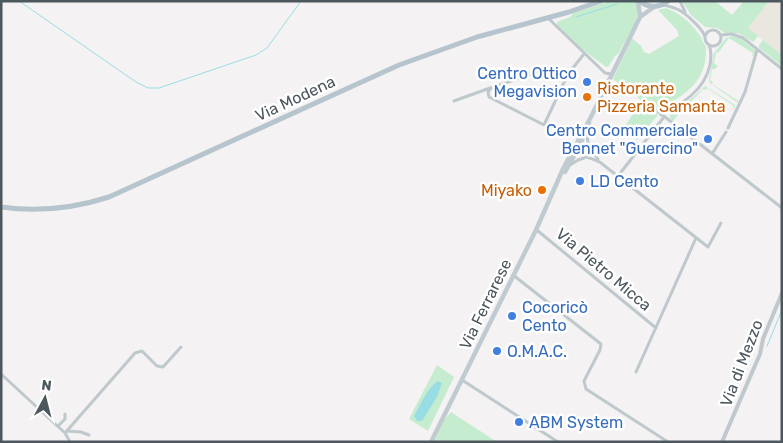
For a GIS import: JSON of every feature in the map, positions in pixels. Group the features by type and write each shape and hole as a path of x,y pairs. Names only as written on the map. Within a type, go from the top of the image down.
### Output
{"main road":[{"name":"Via Modena","path":"1,207 58,208 109,197 387,70 477,37 548,18 601,1"},
{"path":"640,17 639,1 650,6 660,6"},
{"path":"640,17 648,10 668,1"},
{"name":"Via Ferrarese","path":"561,177 568,167 640,17"},
{"name":"Via Ferrarese","path":"431,442 537,230 561,177 587,129 593,113"}],"street":[{"path":"680,1 685,13"},
{"path":"660,6 675,7 685,13 699,27 705,37 709,45 711,57"},
{"path":"548,18 584,54 606,73 611,74"},
{"path":"699,27 716,30 721,35 722,40"},
{"path":"705,37 711,30"},
{"path":"721,35 729,34 743,38 782,68"},
{"path":"618,176 669,111 687,100 700,86 708,73 711,57 717,46 729,34"},
{"path":"709,45 717,46"},
{"path":"712,154 727,130 745,92 757,50"},
{"path":"491,88 488,92 489,97 494,101 544,125 568,74 584,54"},
{"path":"454,101 552,67 568,74"},
{"path":"656,110 782,208"},
{"path":"664,117 669,111"},
{"path":"587,129 587,139 590,148 602,163"},
{"path":"590,148 577,147 580,155 596,159 602,163 708,247 721,223"},
{"path":"568,167 578,160 587,158"},
{"name":"Via Pietro Micca","path":"537,230 656,328"},
{"path":"636,372 696,238"},
{"path":"513,275 601,344 600,350 584,382 584,387 668,442"},
{"name":"Via di Mezzo","path":"722,442 760,354 763,339 782,294"},
{"path":"66,432 135,353 142,351 157,366 163,367 181,347"},
{"path":"1,374 66,432 70,442"},
{"path":"462,380 558,442"},
{"path":"58,426 65,419 65,414"},
{"path":"66,432 81,432 89,435"}],"shaded area":[{"path":"769,1 782,1 782,55 747,28"}],"green space":[{"path":"610,1 635,1 638,13 619,53 606,67 582,49 557,25 557,22 570,17 573,13"},
{"path":"682,1 715,1 732,15 744,1 769,1 748,28 758,36 753,42 738,33 725,33 717,28 705,27 691,15"},
{"path":"666,8 684,18 699,35 706,47 703,70 692,87 685,93 655,110 658,115 637,140 623,130 641,100 613,79 632,38 641,46 644,52 649,54 679,36 677,30 658,10"},
{"path":"732,36 741,39 756,51 754,55 752,56 753,53 729,38 719,52 716,53 714,63 718,66 712,69 710,80 713,82 712,84 738,99 738,103 710,83 709,79 714,53 726,38"},
{"path":"763,40 782,55 782,66 759,48"},
{"path":"705,86 735,105 735,108 707,88 706,90 703,89 688,105 686,104 673,121 670,118 671,113"},
{"path":"437,365 454,377 428,431 409,419"},
{"path":"451,412 497,442 434,442 444,420"}],"water":[{"path":"438,381 442,383 437,397 422,421 417,421 414,416 427,392"}],"waterway":[{"path":"19,1 136,82 148,88 159,88 256,55 267,48 301,1"},
{"path":"576,17 617,4"},
{"path":"767,346 782,310"}],"place":[{"name":"Centro Ottico Megavision","path":"587,82"},
{"name":"Ristorante Pizzeria Samanta","path":"587,97"},
{"name":"Centro Commerciale Bennet \"Guercino\"","path":"708,139"},
{"name":"LD Cento","path":"580,181"},
{"name":"Miyako","path":"542,190"},
{"name":"Cocoricò Cento","path":"512,316"},
{"name":"O.M.A.C.","path":"497,351"},
{"name":"ABM System","path":"519,422"}]}
